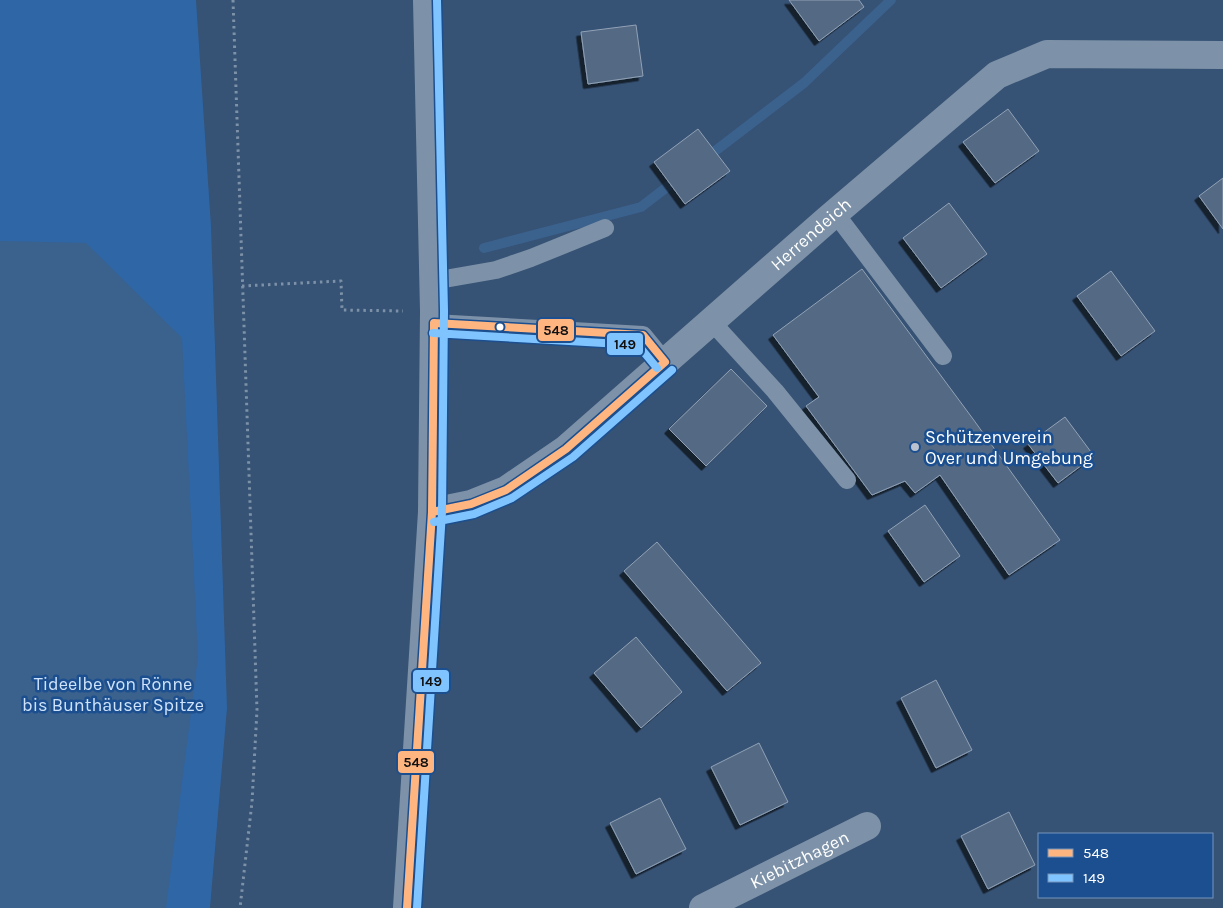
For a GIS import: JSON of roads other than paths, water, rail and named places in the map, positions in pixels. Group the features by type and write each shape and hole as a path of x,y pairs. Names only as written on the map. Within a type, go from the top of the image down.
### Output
{"street":[{"path":"407,908 432,512 434,317 427,0"},
{"name":"Herrendeich","path":"432,512 471,504 506,490 566,449 997,74 1048,54 1223,55"},
{"name":"Kiebitzhagen","path":"703,908 868,826"}],"lane":[{"path":"835,213 944,356"},
{"path":"433,281 496,270 605,228"},
{"path":"434,317 643,335 665,362"},
{"path":"712,321 775,391 847,480"}],"waterway":[{"path":"706,158 804,83 891,0"},
{"path":"484,248 641,207 680,177"}],"place":[{"name":"Schützenverein Over und Umgebung","path":"915,447"}],"park label":[{"name":"Tideelbe von Rönne bis Bunthäuser Spitze","path":"113,694"}]}
